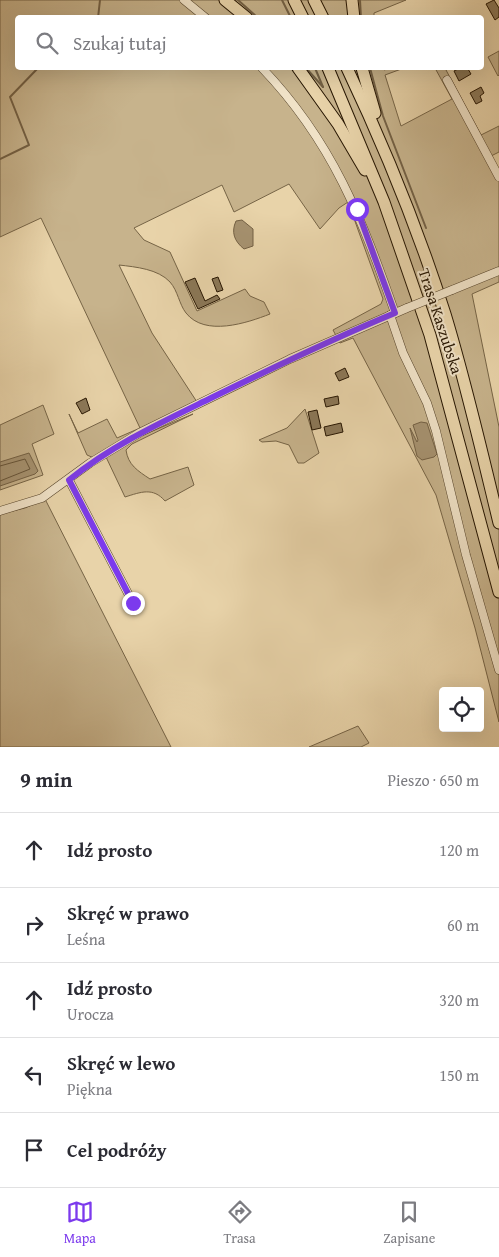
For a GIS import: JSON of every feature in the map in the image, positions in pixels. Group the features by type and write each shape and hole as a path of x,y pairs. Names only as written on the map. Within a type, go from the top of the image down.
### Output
{"highway":[{"path":"225,0 243,15"},
{"path":"294,0 302,15"},
{"path":"314,0 322,15"},
{"path":"352,0 354,15"},
{"path":"300,70 314,86 352,145 395,232"},
{"name":"Trasa Kaszubska","path":"329,70 365,152 395,232 442,374 499,592"},
{"name":"Trasa Kaszubska","path":"348,70 394,172 445,316 499,523"},
{"path":"363,70 394,172"}],"street":[{"path":"184,0 202,15"},
{"path":"264,70 308,122 336,167 357,209 393,314 403,353 427,402 436,431 466,555 499,670"},
{"path":"447,80 499,177"},
{"path":"0,511 42,498 90,463 141,432 339,337 499,271"},
{"path":"69,480 133,603"}],"shaded area":[{"path":"0,0 406,0 374,13 374,15 15,15 15,70 399,70 385,75 401,126 452,99 436,70 446,70 481,135 499,126 499,152 491,156 499,171 499,282 472,294 499,427 499,722 475,628 436,495 353,338 340,343 333,330 381,304 383,299 348,202 339,208 320,229 289,184 234,212 222,185 134,228 144,240 170,252 197,311 245,289 250,296 264,302 270,314 226,326 204,325 186,313 173,286 165,278 146,269 119,265 152,333 197,402 94,458 87,455 69,414 78,433 107,419 117,438 140,428 41,218 0,237"},
{"path":"499,51 499,75 498,76 488,57"},
{"path":"43,405 54,434 32,444 43,475 0,490 0,425"},
{"path":"305,409 319,453 304,463 298,463 289,445 276,441 262,442 259,440 287,428"},
{"path":"193,414 132,444 126,450 131,464 150,479 188,467 194,485 165,501 151,492 142,492 125,497 106,457 143,435"},
{"path":"45,499 171,747 0,747 0,514 25,508"},
{"path":"358,726 369,743 361,747 309,747"}],"water":[{"path":"242,220 253,229 253,246 244,249 236,240 234,233 236,221"},
{"path":"421,422 427,423 437,454 434,457 422,460 417,456 410,428 417,442 413,425"},
{"path":"29,453 38,471 35,474 0,486 0,462"}],"building":[{"path":"494,0 499,8 499,17 495,20 486,4"},
{"path":"469,70 471,74 459,81 454,71"},
{"path":"481,87 484,93 480,96 482,101 476,104 470,93"},
{"path":"218,277 223,290 217,292 212,279"},
{"path":"195,278 205,301 217,295 220,299 198,309 185,282"},
{"path":"345,368 349,377 339,381 335,373"},
{"path":"338,396 339,404 326,407 324,399"},
{"path":"86,398 90,410 82,414 76,403"},
{"path":"317,410 321,428 312,430 308,412"},
{"path":"341,423 343,432 326,436 324,427"}],"waterway":[{"path":"98,15 100,0"},
{"path":"238,0 255,15"},
{"path":"282,0 290,15"},
{"path":"360,0 361,15"},
{"path":"0,159 29,145 10,97 36,70"},
{"path":"308,70 323,87"},
{"path":"316,70 323,87"},
{"path":"371,70 383,116 426,228"}],"route":[{"path":"133,603 69,480 90,463 141,432 290,359 395,313 357,209"}]}
